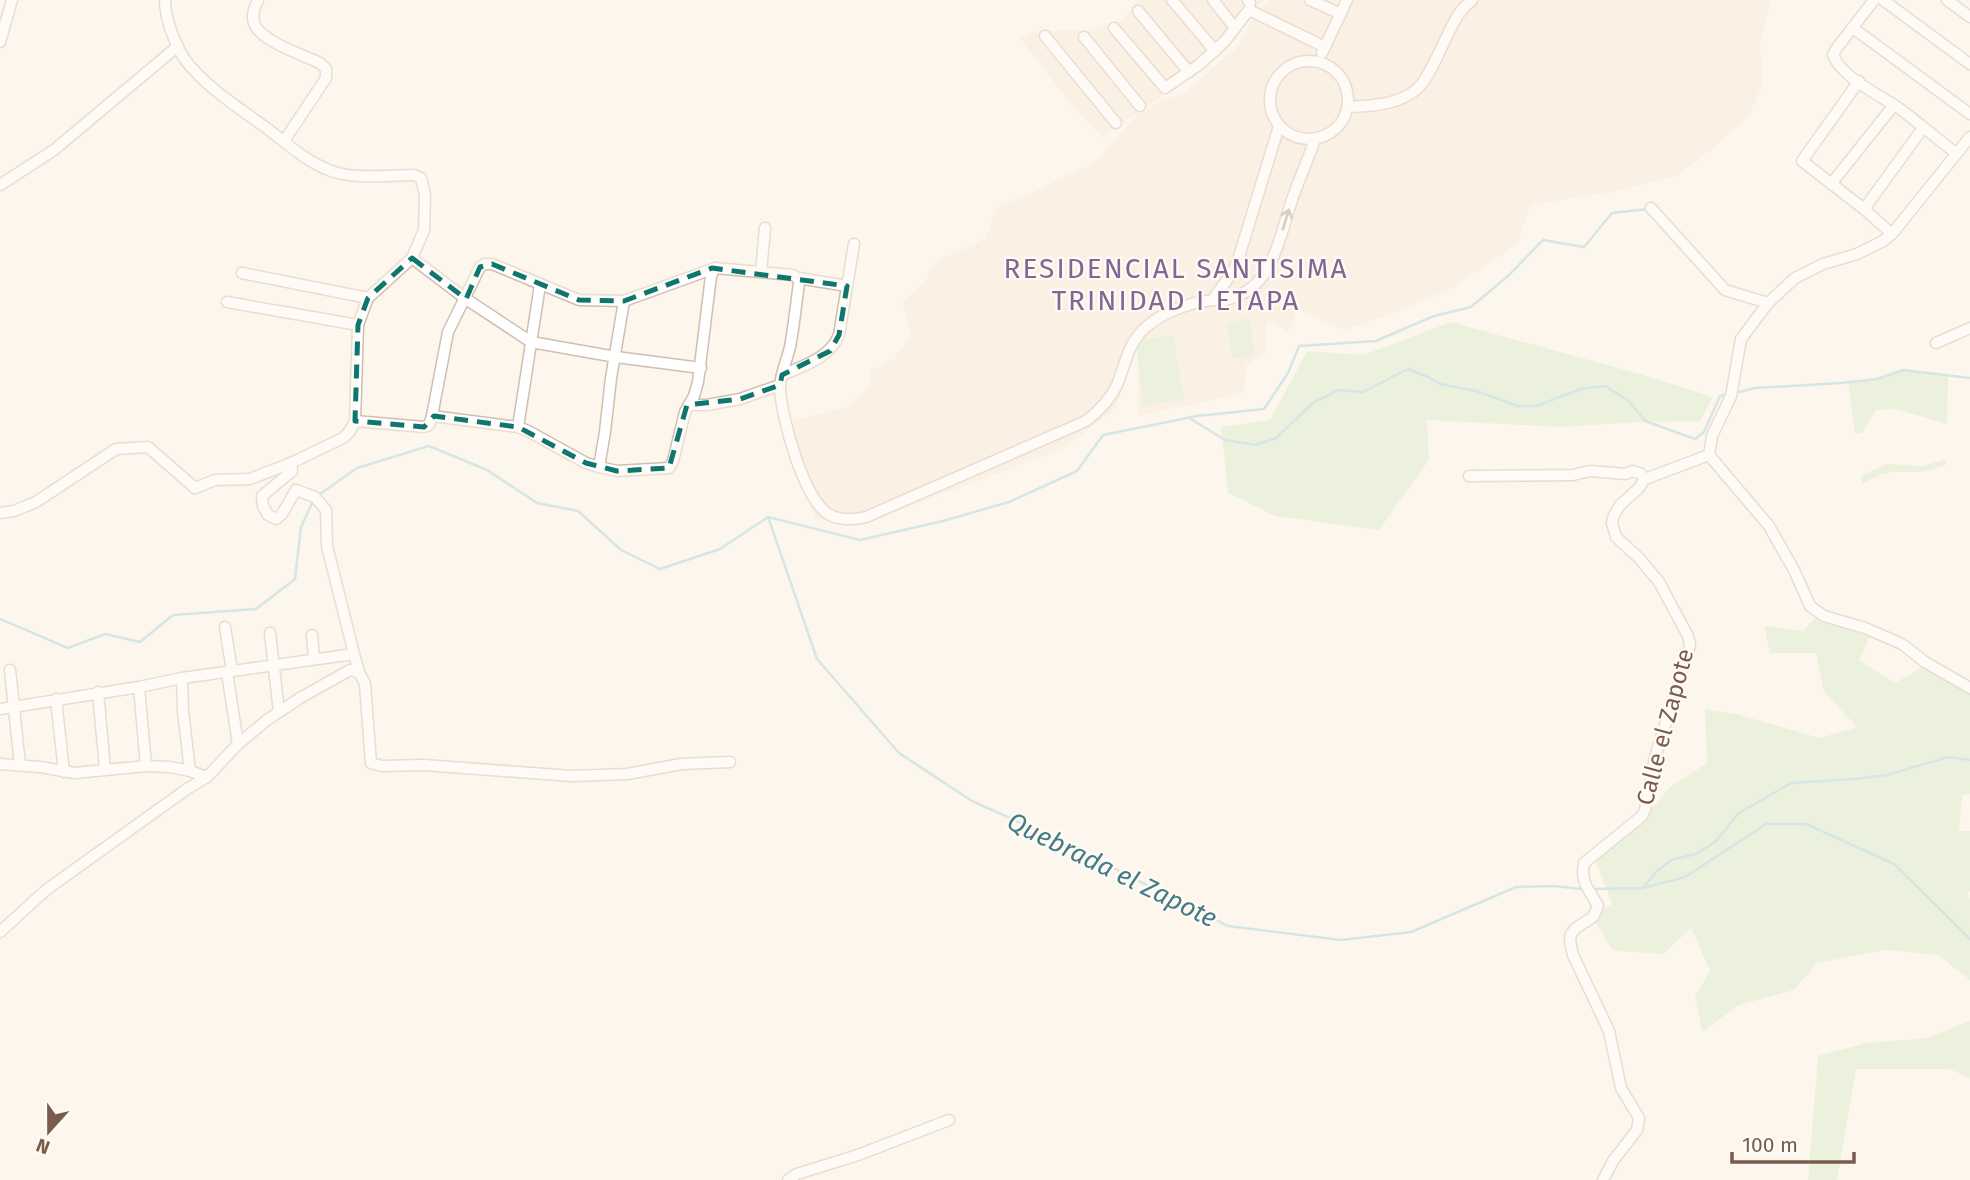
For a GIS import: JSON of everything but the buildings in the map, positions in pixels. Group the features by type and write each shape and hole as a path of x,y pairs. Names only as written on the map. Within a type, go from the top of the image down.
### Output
{"street":[{"path":"0,42 4,17 12,0"},
{"path":"258,0 252,17 255,27 269,38 320,63 326,69 326,78 284,141"},
{"path":"1172,0 1214,51"},
{"path":"1213,0 1235,28"},
{"path":"1310,0 1341,14"},
{"path":"1317,62 1347,0"},
{"path":"1348,107 1401,99 1416,90 1432,66 1459,12 1472,0"},
{"path":"1874,0 1833,55 1836,63 1956,153"},
{"path":"1883,0 1970,64"},
{"path":"1947,0 1970,17"},
{"path":"0,513 14,511 36,502 116,449 148,447 195,488 215,480 250,479 343,438 355,421 358,325 368,298 412,258 424,230 425,195 421,178 414,175 337,173 306,158 216,91 187,62 178,46 162,1"},
{"path":"1138,11 1189,72"},
{"path":"1114,28 1166,87 1226,41 1248,11 1325,47"},
{"path":"1853,28 1970,114"},
{"path":"1045,36 1116,123"},
{"path":"1084,37 1140,106"},
{"path":"0,185 54,150 178,46"},
{"path":"1302,62 1317,62 1329,66 1345,84 1348,107 1341,124 1334,131 1315,139 1302,139 1279,126 1271,111 1270,101 1275,81 1287,68 1302,62"},
{"path":"1859,81 1802,161 1892,234"},
{"path":"1831,184 1894,105"},
{"path":"1216,300 1215,296 1233,272 1238,260 1279,126"},
{"path":"1864,209 1923,128"},
{"path":"1970,137 1892,234 1857,254 1823,264 1795,278 1768,303 1741,339 1731,396 1712,436 1709,455 1769,526 1794,570 1810,606 1824,616 1865,628 1902,644 1925,662 1970,688"},
{"path":"797,278 799,283 790,348 781,380 782,415 814,501 828,514 851,520 866,517 1086,421 1102,408 1116,386 1129,350 1145,328 1177,308 1226,300 1249,291 1269,266 1315,139"},
{"path":"1651,208 1726,290 1768,303"},
{"path":"761,272 765,228"},
{"path":"690,405 708,405 740,399 781,380 830,351 839,335 854,244"},
{"path":"412,258 466,299 531,342 701,368"},
{"path":"355,421 424,427 429,425 448,332 480,267 485,264 492,264 579,300 624,300 710,272 793,275 797,278 847,286"},
{"path":"432,416 517,427 586,463 617,471 669,468 701,368 710,272"},
{"path":"242,273 368,298"},
{"path":"517,427 540,285"},
{"path":"599,467 624,300"},
{"path":"228,302 358,325"},
{"path":"1936,343 1970,328"},
{"path":"685,366 698,382"},
{"name":"Calle el Zapote","path":"1603,1180 1613,1161 1639,1127 1639,1118 1621,1088 1609,1031 1573,955 1571,934 1593,917 1598,906 1582,876 1584,863 1642,816 1645,810 1655,757 1690,646 1688,636 1659,582 1639,558 1616,537 1612,523 1620,505 1645,479 1709,455"},
{"path":"291,463 292,471 262,496 262,506 268,515 276,519 296,490 315,497 326,510 327,546 354,654 365,684 371,763 382,766 424,765 572,776 627,774 681,764 730,762"},
{"path":"1469,476 1573,475 1590,471 1625,474 1633,471 1645,479"},
{"path":"225,627 238,744"},
{"path":"270,633 279,712"},
{"path":"312,635 314,659"},
{"path":"0,709 182,678 354,654"},
{"path":"10,670 20,765"},
{"path":"0,932 46,890 207,777 238,744 279,712 349,670 359,672"},
{"path":"182,678 190,771"},
{"path":"139,687 146,766"},
{"path":"98,692 105,769"},
{"path":"56,699 64,772"},
{"path":"0,764 84,773 146,766 170,767 207,777"},
{"path":"788,1180 797,1174 858,1155 949,1120"}],"highlighted area":[{"path":"412,258 466,299 480,267 492,264 579,300 624,301 712,268 847,286 839,335 830,351 782,375 780,385 740,399 687,405 669,468 617,471 586,463 518,427 434,416 424,427 355,421 358,325 368,298"}],"shaded area":[{"path":"1139,0 1265,0 1252,10 1211,62 1103,137 1071,104 1020,38 1035,31 1089,30 1121,22"},
{"path":"1271,0 1771,0 1760,45 1762,85 1750,114 1713,148 1676,176 1605,193 1530,205 1517,244 1452,288 1394,313 1345,330 1298,310 1288,332 1267,320 1265,354 1246,365 1244,393 1139,416 1137,350 1114,410 1064,448 859,526 816,519 782,438 797,420 849,406 868,388 871,371 894,359 911,335 903,301 925,282 936,262 985,239 997,207 1097,161 1133,119 1161,101 1183,94 1238,47 1259,9"}],"green space":[{"path":"1249,318 1255,356 1233,358 1226,324"},
{"path":"1451,322 1713,397 1700,421 1560,427 1427,420 1429,460 1379,530 1275,516 1228,493 1221,427 1270,420 1307,351 1363,355"},
{"path":"1173,335 1184,399 1143,406 1136,340"},
{"path":"1905,370 1948,375 1947,424 1895,409 1876,410 1861,434 1855,433 1848,382 1877,379"},
{"path":"1946,459 1946,465 1923,472 1882,474 1862,484 1862,475 1887,464 1923,466"},
{"path":"1817,616 1870,637 1859,660 1895,683 1924,666 1970,691 1970,794 1962,795 1959,831 1970,831 1970,891 1967,893 1970,900 1970,980 1938,955 1886,950 1817,963 1794,990 1739,1005 1702,1032 1695,996 1710,971 1691,928 1664,954 1613,951 1593,918 1612,904 1594,856 1626,838 1670,787 1707,763 1705,709 1736,714 1820,738 1857,727 1824,692 1816,653 1770,653 1764,626 1803,631"},
{"path":"1970,1021 1970,1078 1949,1069 1856,1069 1837,1180 1808,1180 1818,1056 1866,1043 1928,1038"}],"waterway":[{"path":"768,517 860,540 943,521 1009,502 1077,471 1103,435 1197,416 1264,409 1288,373 1299,346 1376,341 1434,316 1471,307 1509,275 1543,240 1584,247 1612,213 1648,209"},
{"path":"1191,419 1225,440 1256,445 1276,438 1314,402 1339,390 1363,392 1408,369 1440,384 1476,391 1518,406 1536,406 1581,389 1605,386 1629,401 1645,421 1695,439 1704,432 1720,396 1724,395"},
{"path":"1739,392 1755,388 1877,379 1903,370 1970,378"},
{"path":"317,496 357,468 429,446 487,470 537,503 578,511 621,550 660,569 720,549 768,517"},
{"path":"0,619 68,648 105,634 140,642 173,615 256,609 295,579 301,527 313,501"},
{"name":"Quebrada el Zapote","path":"768,517 817,659 899,753 972,801 1048,835 1228,926 1341,940 1411,932 1516,887 1554,886 1582,889"},
{"path":"1643,888 1656,872 1671,860 1696,854 1715,842 1739,813 1791,783 1887,775 1948,757 1970,760"},
{"name":"Quebrada el Zapote","path":"1592,889 1643,888 1685,877 1766,824 1806,824 1894,864 1970,939"}],"district":[{"name":"RESIDENCIAL SANTISIMA TRINIDAD I ETAPA","path":"1176,284"}]}
